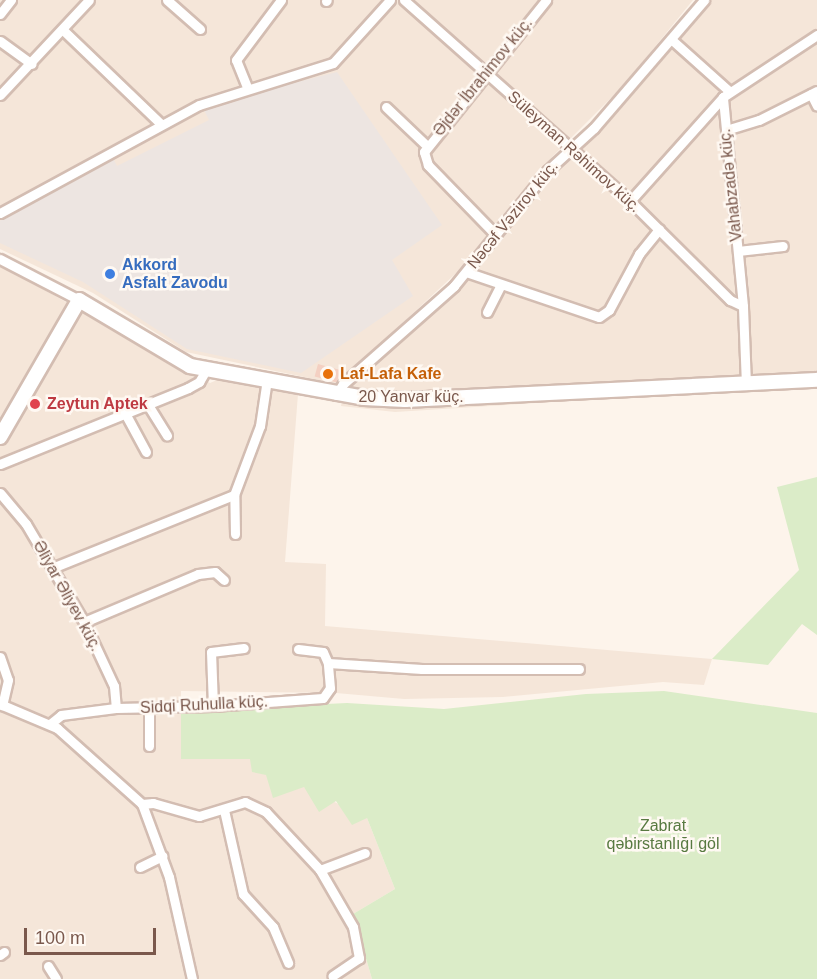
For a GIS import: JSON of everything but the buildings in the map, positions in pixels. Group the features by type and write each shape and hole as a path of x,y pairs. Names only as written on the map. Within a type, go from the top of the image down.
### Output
{"street":[{"path":"0,14 11,0"},
{"path":"0,95 32,64 89,0"},
{"path":"167,0 200,28"},
{"path":"247,87 236,60 281,0"},
{"path":"0,213 161,124 247,87 333,63 390,0"},
{"name":"Süleyman Rəhimov küç.","path":"404,0 630,201 730,300 743,306"},
{"name":"Əjdər İbrahimov küç.","path":"496,235 424,159 427,146 546,0"},
{"name":"Nəcəf Vəzirov küç.","path":"336,394 466,272 548,170 572,149 672,40 704,0"},
{"path":"63,30 161,124"},
{"path":"630,201 726,93 817,35"},
{"path":"672,40 726,93"},
{"path":"0,41 32,64"},
{"path":"726,130 759,120 814,92 817,106"},
{"name":"Vahabzadə küç.","path":"726,93 726,130 743,306 746,386"},
{"path":"386,107 427,146"},
{"path":"466,272 500,287 600,317 609,310 639,254 659,229"},
{"path":"738,251 783,246"},
{"name":"20 Yanvar küç.","path":"0,259 79,300 171,357 206,370 267,379 336,394 405,400 746,386 817,380"},
{"path":"487,312 500,287"},
{"path":"0,437 79,300"},
{"path":"0,464 126,415 199,382 206,370"},
{"path":"235,534 234,495 260,426 267,379"},
{"path":"148,405 167,436"},
{"path":"126,415 146,452"},
{"name":"Əliyar Əliyev küç.","path":"0,493 15,507 84,622 114,686 116,708"},
{"path":"52,568 222,496 234,495"},
{"path":"84,622 198,574 215,572 224,580"},
{"path":"213,706 211,652 244,648"},
{"path":"298,649 323,652 328,663 363,663 422,669 579,669"},
{"path":"0,657 8,680 1,704 50,724 142,804 163,856 192,979"},
{"name":"Sidqi Ruhulla küç.","path":"50,724 61,715 116,708 213,706 323,698 330,688 328,663"},
{"path":"149,709 149,746"},
{"path":"142,804 153,802 199,816 245,802 254,804 266,812 320,870 347,912 360,950 353,963 332,975"},
{"path":"224,810 243,894 273,927 288,963"},
{"path":"320,870 364,854"},
{"path":"140,867 163,856"},
{"path":"48,966 56,979"}],"shaded area":[{"path":"0,0 693,0 623,86 553,156 467,263 337,384 186,352 93,293 0,249"},
{"path":"710,0 817,0 817,385 395,412 341,406 345,388 450,296 560,165 588,143"},
{"path":"337,72 442,225 392,260 413,296 301,373 187,349 83,282 0,243 0,221 8,211 113,158 117,166 209,120 204,110 226,100"},
{"path":"0,265 210,383 224,377 298,394 285,562 326,564 325,626 712,659 704,685 663,682 503,697 404,699 336,693 181,691 181,759 251,759 266,775 304,787 367,818 395,889 353,914 372,979 0,979"}],"green space":[{"path":"817,477 817,635 802,624 768,665 712,659 799,570 777,487"},
{"name":"Zabrat qəbirstanlığı göl","path":"664,691 817,713 817,979 372,979 353,914 395,889 367,818 352,825 336,801 319,812 304,787 273,798 266,775 252,772 250,759 181,759 181,711 347,703 444,709 586,694"}],"place":[{"name":"Akkord Asfalt Zavodu","path":"110,274"},
{"name":"Laf-Lafa Kafe","path":"328,374"},
{"name":"Zeytun Aptek","path":"35,404"}]}
